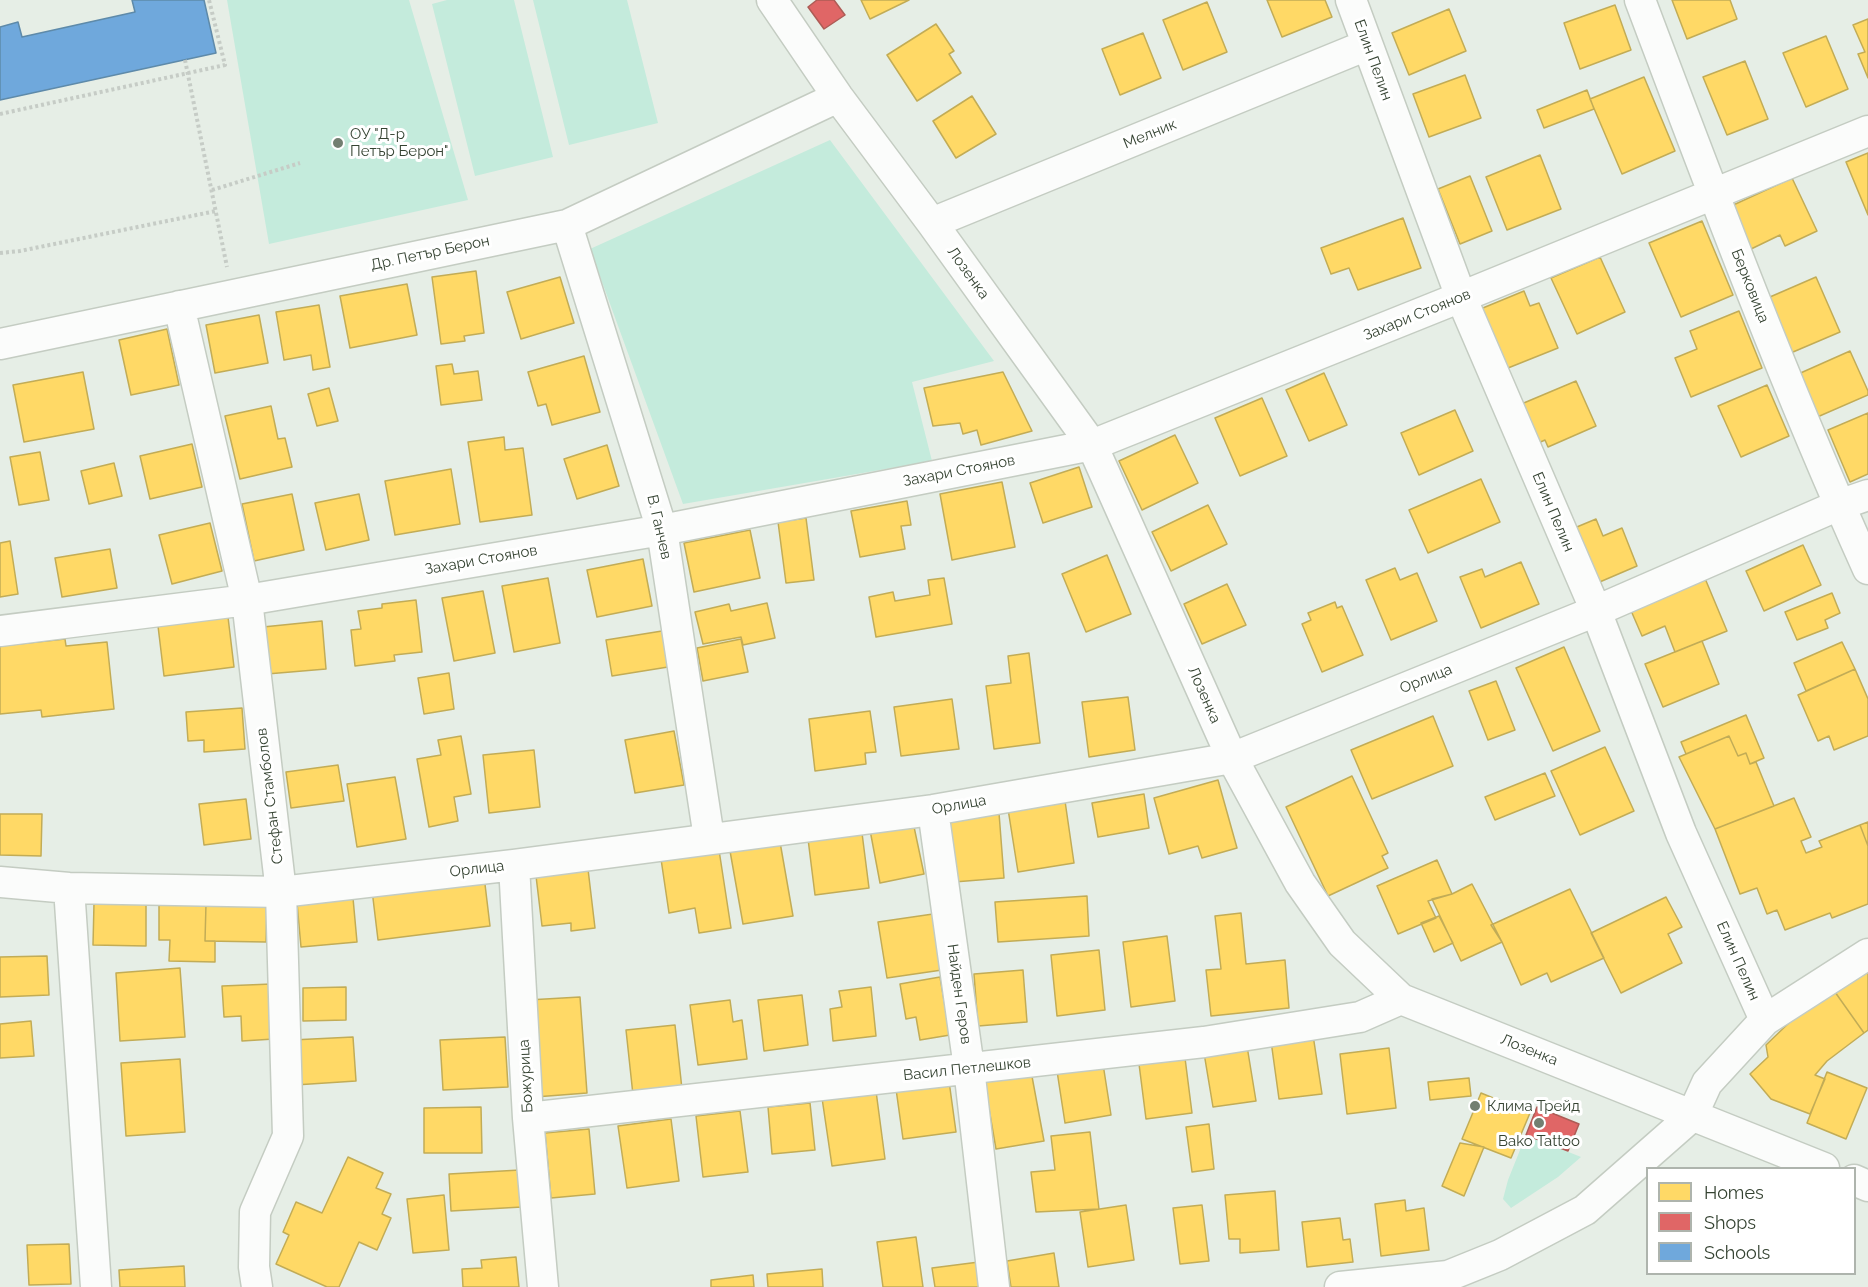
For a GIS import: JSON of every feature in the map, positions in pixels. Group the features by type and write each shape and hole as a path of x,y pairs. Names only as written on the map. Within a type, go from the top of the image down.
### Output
{"street":[{"name":"Лозенка","path":"772,0 838,97 1092,445 1232,758 1300,883 1342,943 1401,999 1821,1167"},
{"name":"Елин Пелин","path":"1351,0 1461,297 1596,611 1681,833 1765,1020"},
{"name":"Берковица","path":"1640,0 1713,194 1839,505 1868,569"},
{"name":"Мелник","path":"932,223 1367,45"},
{"name":"Др. Петър Берон","path":"0,344 567,225 838,97"},
{"name":"Захари Стоянов","path":"0,631 247,600 662,530 1092,445 1868,131"},
{"name":"В. Ганчев","path":"567,225 662,530 709,838"},
{"name":"Стефан Стамболов","path":"179,306 247,600 281,892 288,1136 255,1212 254,1267 257,1287"},
{"name":"Орлица","path":"0,882 69,888 281,892 514,865 933,810 1232,758 1596,611 1839,505 1868,495"},
{"name":"Найден Геров","path":"933,810 969,1068 994,1287"},
{"name":"Божурица","path":"514,865 528,1118 543,1287"},
{"path":"69,888 96,1287"},
{"path":"1340,1287 1448,1276 1500,1255 1585,1210 1692,1116 1707,1083 1765,1020 1868,954"},
{"name":"Васил Петлешков","path":"528,1118 1204,1042 1360,1017 1401,999"}],"path":[{"path":"0,114 225,65 209,0"},
{"path":"185,60 233,294"},
{"path":"212,190 300,163"},
{"path":"0,253 20,251 216,211"}],"green space":[{"path":"227,0 409,0 468,200 269,244"},
{"path":"447,0 514,0 553,157 475,176 432,4"},
{"path":"533,0 627,0 658,123 569,145"},
{"path":"830,140 994,361 912,382 932,461 683,504 590,249"},
{"path":"1526,1135 1581,1157 1558,1177 1511,1208 1503,1199"}],"building: Homes":[{"path":"861,0 909,0 870,19"},
{"path":"1267,0 1325,0 1332,17 1282,37"},
{"path":"1672,0 1730,0 1737,19 1687,39"},
{"path":"1207,2 1227,52 1183,70 1163,20"},
{"path":"1615,5 1631,50 1580,69 1564,23"},
{"path":"1449,9 1466,51 1409,75 1392,33"},
{"path":"1868,19 1868,78 1858,54 1865,52 1853,25"},
{"path":"936,24 954,51 949,54 961,73 917,101 887,55"},
{"path":"1143,33 1161,78 1120,95 1102,49"},
{"path":"1826,36 1848,89 1806,107 1783,53"},
{"path":"1745,61 1768,119 1727,135 1703,77"},
{"path":"1465,75 1481,118 1429,137 1413,94"},
{"path":"1644,77 1675,151 1622,174 1590,99"},
{"path":"1587,90 1594,109 1544,128 1537,110"},
{"path":"972,96 996,134 956,158 933,121"},
{"path":"1868,153 1868,215 1846,162"},
{"path":"1540,155 1561,209 1507,230 1486,177"},
{"path":"1470,176 1492,231 1460,244 1438,189"},
{"path":"1792,178 1817,231 1785,246 1780,235 1749,250 1729,207"},
{"path":"1403,218 1421,268 1358,290 1349,268 1331,274 1321,248"},
{"path":"1702,221 1733,295 1681,317 1649,243"},
{"path":"1600,257 1625,312 1577,334 1551,278"},
{"path":"476,271 484,333 464,336 465,341 441,344 432,277"},
{"path":"560,277 574,323 521,339 507,292"},
{"path":"1816,277 1840,332 1786,355 1763,300"},
{"path":"407,284 417,335 350,348 340,296"},
{"path":"1524,291 1530,306 1539,303 1558,348 1503,370 1478,310"},
{"path":"319,305 330,367 313,370 311,355 284,360 276,312"},
{"path":"1739,311 1762,368 1691,397 1675,358 1697,349 1690,331"},
{"path":"259,315 268,363 215,373 206,325"},
{"path":"167,329 179,385 131,395 119,340"},
{"path":"1850,351 1868,395 1815,418 1796,375"},
{"path":"584,356 600,412 552,425 546,404 538,406 528,372"},
{"path":"452,364 454,374 478,371 482,400 441,405 436,366"},
{"path":"83,372 94,429 24,442 13,385"},
{"path":"1003,372 1032,431 981,445 977,430 963,434 960,423 933,426 924,388"},
{"path":"1324,373 1347,425 1309,441 1286,390"},
{"path":"1576,381 1596,426 1548,447 1545,440 1536,444 1519,405"},
{"path":"1767,385 1789,436 1741,457 1718,406"},
{"path":"329,388 338,421 317,426 308,394"},
{"path":"1262,398 1287,456 1240,476 1215,418"},
{"path":"271,406 278,439 285,438 292,467 240,479 225,416"},
{"path":"1455,410 1473,451 1419,475 1401,433"},
{"path":"1868,413 1868,474 1850,482 1828,430"},
{"path":"1175,435 1198,483 1142,510 1119,461"},
{"path":"504,437 505,450 523,448 532,515 480,522 468,442"},
{"path":"192,444 202,487 150,499 140,456"},
{"path":"607,445 619,486 577,499 564,459"},
{"path":"40,452 49,500 19,505 10,457"},
{"path":"114,463 122,496 89,504 81,471"},
{"path":"1079,467 1092,507 1043,523 1030,483"},
{"path":"451,469 460,524 395,535 385,481"},
{"path":"1481,479 1500,522 1428,553 1409,510"},
{"path":"1002,482 1015,547 952,560 940,494"},
{"path":"292,494 304,550 254,561 242,504"},
{"path":"359,494 369,540 326,550 315,503"},
{"path":"907,501 911,525 901,526 905,549 860,557 851,511"},
{"path":"1208,505 1227,544 1171,571 1152,532"},
{"path":"806,518 814,580 786,583 778,522"},
{"path":"1596,519 1603,536 1622,528 1637,566 1595,584 1572,529"},
{"path":"210,523 222,571 172,584 159,535"},
{"path":"750,530 760,578 694,592 684,543"},
{"path":"10,541 18,594 0,597 0,543"},
{"path":"1803,545 1821,585 1764,611 1746,571"},
{"path":"110,549 117,588 62,597 55,558"},
{"path":"1107,555 1131,614 1086,632 1062,574"},
{"path":"643,559 652,606 597,617 587,570"},
{"path":"1521,562 1539,604 1481,628 1460,577 1482,569 1485,577"},
{"path":"1395,568 1400,580 1417,573 1437,621 1391,640 1366,580"},
{"path":"1704,576 1727,631 1675,652 1665,626 1642,636 1629,606"},
{"path":"548,578 560,643 514,652 502,586"},
{"path":"944,578 952,624 876,637 869,597 893,592 895,601 930,595 928,580"},
{"path":"1227,584 1246,625 1202,644 1184,604"},
{"path":"483,591 495,653 454,661 442,598"},
{"path":"1832,593 1840,613 1825,620 1828,628 1797,640 1785,612"},
{"path":"416,600 422,652 394,655 395,661 355,666 351,630 361,629 358,611 382,608 382,604"},
{"path":"1335,602 1337,608 1342,606 1363,655 1322,672 1302,624 1311,620 1308,613"},
{"path":"767,603 775,638 743,645 741,637 703,644 695,612 729,604 731,611"},
{"path":"228,617 234,667 164,676 158,626"},
{"path":"322,621 326,669 267,674 263,627"},
{"path":"662,631 668,667 612,676 606,640"},
{"path":"65,639 66,646 107,642 114,709 42,717 41,710 0,714 0,646"},
{"path":"741,639 748,672 703,681 697,648"},
{"path":"1702,641 1719,684 1663,707 1645,664"},
{"path":"1842,642 1855,669 1806,691 1794,663"},
{"path":"1564,647 1600,731 1553,751 1516,668"},
{"path":"1029,653 1040,743 994,749 986,686 1011,683 1008,656"},
{"path":"1855,669 1868,699 1868,736 1834,750 1829,736 1818,741 1798,695"},
{"path":"449,673 454,709 424,714 418,678"},
{"path":"1496,681 1515,730 1488,740 1469,691"},
{"path":"1128,697 1135,750 1089,757 1082,702"},
{"path":"952,699 959,749 901,756 894,707"},
{"path":"242,708 245,749 204,752 204,740 188,741 186,712"},
{"path":"870,711 876,752 865,753 866,764 815,771 809,719"},
{"path":"1746,715 1764,758 1750,764 1746,753 1738,756 1729,736 1686,754 1681,742"},
{"path":"1433,716 1453,766 1372,799 1351,750"},
{"path":"674,731 684,785 635,793 625,740"},
{"path":"461,736 471,794 454,797 458,821 429,827 417,759 441,755 438,740"},
{"path":"1729,736 1738,756 1746,753 1750,764 1756,762 1774,806 1715,829 1679,757"},
{"path":"1605,747 1634,811 1580,835 1551,771"},
{"path":"534,750 540,807 489,813 483,755"},
{"path":"338,765 344,801 291,808 286,772"},
{"path":"1545,773 1555,796 1495,820 1485,797"},
{"path":"1352,776 1388,853 1382,856 1388,868 1328,896 1286,807"},
{"path":"395,777 406,839 357,847 347,784"},
{"path":"1218,780 1237,848 1202,858 1198,846 1169,854 1154,798"},
{"path":"1144,794 1149,828 1098,837 1092,803"},
{"path":"1794,798 1811,837 1801,841 1806,853 1822,847 1819,841 1860,825 1868,846 1868,904 1832,918 1830,913 1785,930 1777,910 1767,914 1757,888 1740,894 1715,829"},
{"path":"246,799 251,839 204,845 199,804"},
{"path":"1065,801 1074,863 1018,872 1008,809"},
{"path":"999,813 1004,878 954,882 949,817"},
{"path":"0,814 42,814 41,856 0,855"},
{"path":"913,822 924,874 880,883 870,830"},
{"path":"1868,822 1868,846 1860,825"},
{"path":"862,833 869,888 815,895 808,839"},
{"path":"780,842 793,916 743,924 730,851"},
{"path":"719,850 731,928 699,933 695,908 669,913 661,859"},
{"path":"1437,860 1452,894 1428,901 1436,918 1398,934 1377,886"},
{"path":"588,869 595,928 571,931 571,923 542,926 536,876"},
{"path":"484,876 490,926 378,940 372,890"},
{"path":"1472,884 1502,942 1461,961 1432,899 1452,894"},
{"path":"1570,889 1604,958 1551,982 1547,973 1521,985 1502,942 1491,925"},
{"path":"1087,896 1089,936 998,942 995,902"},
{"path":"1666,897 1682,927 1668,934 1682,963 1621,993 1591,933"},
{"path":"353,898 357,942 301,947 297,903"},
{"path":"94,903 146,904 146,946 93,945"},
{"path":"159,903 206,904 205,941 215,941 215,962 169,961 170,940 159,940"},
{"path":"206,904 267,905 266,942 205,941"},
{"path":"1241,913 1246,964 1285,960 1289,1008 1211,1016 1206,970 1221,969 1215,916"},
{"path":"933,914 942,970 887,978 878,922"},
{"path":"1439,916 1453,943 1434,952 1421,923"},
{"path":"1167,936 1175,1001 1131,1007 1123,942"},
{"path":"1099,950 1105,1010 1057,1016 1051,955"},
{"path":"47,956 49,995 0,997 0,957"},
{"path":"180,968 185,1037 120,1041 116,973"},
{"path":"1868,969 1868,1030 1864,1033 1835,992"},
{"path":"1023,970 1027,1022 978,1026 974,974"},
{"path":"940,977 950,1035 920,1040 916,1017 906,1019 900,984"},
{"path":"272,984 274,1039 242,1041 241,1016 224,1017 222,986"},
{"path":"346,987 346,1020 303,1021 303,988"},
{"path":"871,987 876,1036 833,1041 830,1009 842,1007 839,991"},
{"path":"1835,992 1864,1033 1827,1061 1815,1075 1825,1079 1810,1114 1771,1099 1750,1074 1768,1057 1766,1045 1795,1017"},
{"path":"802,995 808,1045 764,1051 758,1000"},
{"path":"580,997 587,1093 535,1097 528,1000"},
{"path":"730,1000 733,1022 742,1020 747,1059 698,1065 690,1005"},
{"path":"31,1021 34,1056 0,1058 0,1024"},
{"path":"675,1025 682,1089 633,1095 626,1030"},
{"path":"1313,1035 1322,1094 1279,1099 1271,1041"},
{"path":"353,1037 356,1081 295,1085 292,1040"},
{"path":"505,1037 508,1087 443,1090 440,1040"},
{"path":"1247,1046 1256,1101 1213,1107 1204,1053"},
{"path":"1389,1048 1396,1108 1347,1114 1340,1054"},
{"path":"1185,1058 1192,1113 1146,1119 1139,1064"},
{"path":"180,1059 185,1132 126,1136 121,1063"},
{"path":"1103,1064 1111,1115 1065,1123 1057,1071"},
{"path":"1031,1071 1044,1141 996,1149 984,1080"},
{"path":"1827,1072 1867,1088 1846,1139 1807,1123"},
{"path":"1469,1078 1471,1096 1430,1100 1428,1082"},
{"path":"949,1081 956,1132 903,1139 896,1089"},
{"path":"876,1091 885,1159 832,1166 822,1098"},
{"path":"1481,1093 1530,1113 1511,1158 1462,1139"},
{"path":"810,1103 815,1150 772,1154 768,1107"},
{"path":"481,1107 482,1153 424,1153 424,1108"},
{"path":"740,1111 748,1172 703,1177 696,1116"},
{"path":"671,1119 679,1181 627,1188 618,1126"},
{"path":"1209,1124 1214,1169 1192,1172 1186,1127"},
{"path":"589,1129 595,1194 551,1198 545,1133"},
{"path":"1090,1132 1099,1209 1036,1212 1031,1172 1055,1170 1051,1136"},
{"path":"1460,1143 1484,1147 1464,1196 1442,1186"},
{"path":"348,1157 383,1173 376,1188 391,1194 382,1214 391,1218 377,1250 359,1242 339,1287 327,1287 276,1264 289,1235 283,1232 296,1202 322,1213"},
{"path":"520,1170 522,1207 451,1211 449,1174"},
{"path":"1275,1191 1279,1250 1240,1253 1240,1239 1229,1239 1225,1195"},
{"path":"444,1195 449,1250 413,1253 407,1199"},
{"path":"1405,1200 1406,1211 1424,1208 1429,1250 1381,1256 1375,1204"},
{"path":"1126,1205 1134,1260 1088,1267 1080,1212"},
{"path":"1202,1205 1209,1261 1180,1264 1173,1208"},
{"path":"1340,1218 1343,1240 1350,1239 1353,1262 1307,1267 1302,1222"},
{"path":"916,1237 923,1287 883,1287 877,1242"},
{"path":"69,1244 71,1284 29,1285 27,1245"},
{"path":"1054,1253 1059,1287 1011,1287 1007,1261"},
{"path":"516,1257 519,1287 463,1287 462,1269 482,1268 481,1260"},
{"path":"979,1262 982,1287 935,1287 932,1268"},
{"path":"184,1266 185,1287 120,1287 119,1270"},
{"path":"822,1269 823,1287 768,1287 767,1274"},
{"path":"753,1275 754,1287 711,1287 711,1280"}],"building: Shops":[{"path":"817,0 834,0 845,15 824,29 808,7"},
{"path":"1537,1107 1579,1124 1568,1151 1526,1135"}],"building: Schools":[{"path":"132,0 204,0 216,53 0,100 0,27 18,22 22,37 135,12"}],"place":[{"name":"ОУ \"Д-р Петър Берон\"","path":"338,143"},
{"name":"Клима Трейд","path":"1475,1106"},
{"name":"Bako Tattoo","path":"1539,1123"}]}
